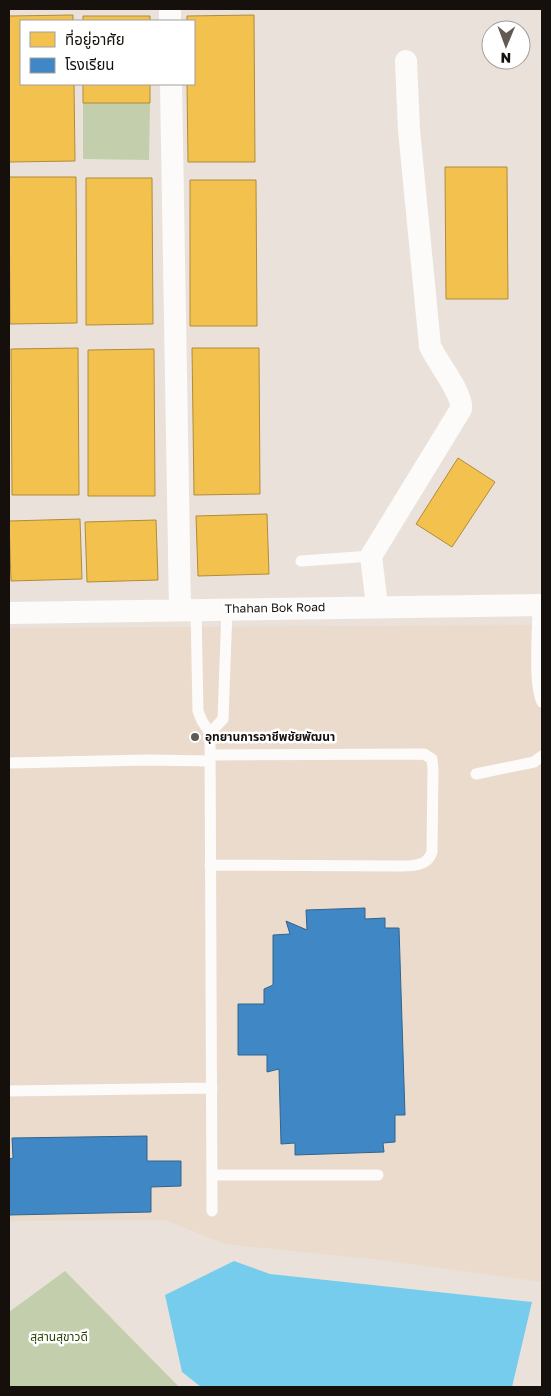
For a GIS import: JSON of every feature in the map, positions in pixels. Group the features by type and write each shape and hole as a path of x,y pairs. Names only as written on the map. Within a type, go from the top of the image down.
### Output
{"street":[{"path":"377,606 371,556 461,409 462,402 459,393 437,363 430,346 409,130 406,61"},
{"path":"171,85 188,610"},
{"name":"Thahan Bok Road","path":"9,613 540,605"}],"lane":[{"path":"300,561 371,556"},
{"path":"540,605 538,670 542,702"},
{"path":"210,733 223,719 227,609"},
{"path":"188,610 198,711 202,722 210,733 212,1210"},
{"path":"9,763 424,754 432,759 432,852 424,863 400,866 210,865"},
{"path":"476,774 534,762 542,756"},
{"path":"9,1091 212,1088"},
{"path":"213,1176 378,1175"}],"shaded area":[{"name":"อุทยานการอาชีพชัยพัฒนา","path":"542,625 542,1282 381,1260 225,1244 165,1220 9,1221 9,628"}],"green space":[{"path":"83,103 150,103 149,160 83,159"},
{"name":"สุสานสุขาวดี","path":"65,1271 179,1387 9,1387 9,1312"}],"water":[{"path":"234,1261 270,1274 532,1302 512,1387 201,1387 182,1372 165,1295"}],"building: ที่อยู่อาศัย":[{"path":"73,15 73,20 20,20 20,85 74,85 75,161 9,162 9,16"},
{"path":"254,15 255,162 188,162 187,85 195,85 195,20 187,20 187,16"},
{"path":"83,16 150,16 150,20 83,20"},
{"path":"83,85 150,85 150,103 83,103"},
{"path":"445,167 507,167 508,299 446,299"},
{"path":"9,177 76,177 77,323 10,324"},
{"path":"86,178 152,178 153,324 86,325"},
{"path":"190,180 256,180 257,326 190,326"},
{"path":"78,348 79,495 12,495 11,349"},
{"path":"192,348 259,348 260,494 194,495"},
{"path":"154,349 155,496 88,496 88,350"},
{"path":"458,458 495,482 452,547 416,524"},
{"path":"267,514 269,574 198,576 196,516"},
{"path":"80,519 82,579 11,581 9,521"},
{"path":"156,520 158,580 87,582 85,522"}],"building: โรงเรียน":[{"path":"365,908 365,919 385,918 385,928 399,928 405,1115 395,1115 395,1142 383,1143 384,1152 295,1155 295,1143 281,1144 279,1069 267,1072 267,1055 238,1055 238,1004 264,1004 264,989 273,985 273,935 290,934 286,921 307,930 306,910"},
{"path":"147,1136 147,1161 181,1161 181,1186 151,1187 151,1212 9,1215 9,1159 13,1158 12,1138"}],"place":[{"name":"อุทยานการอาชีพชัยพัฒนา","path":"195,737"}]}
